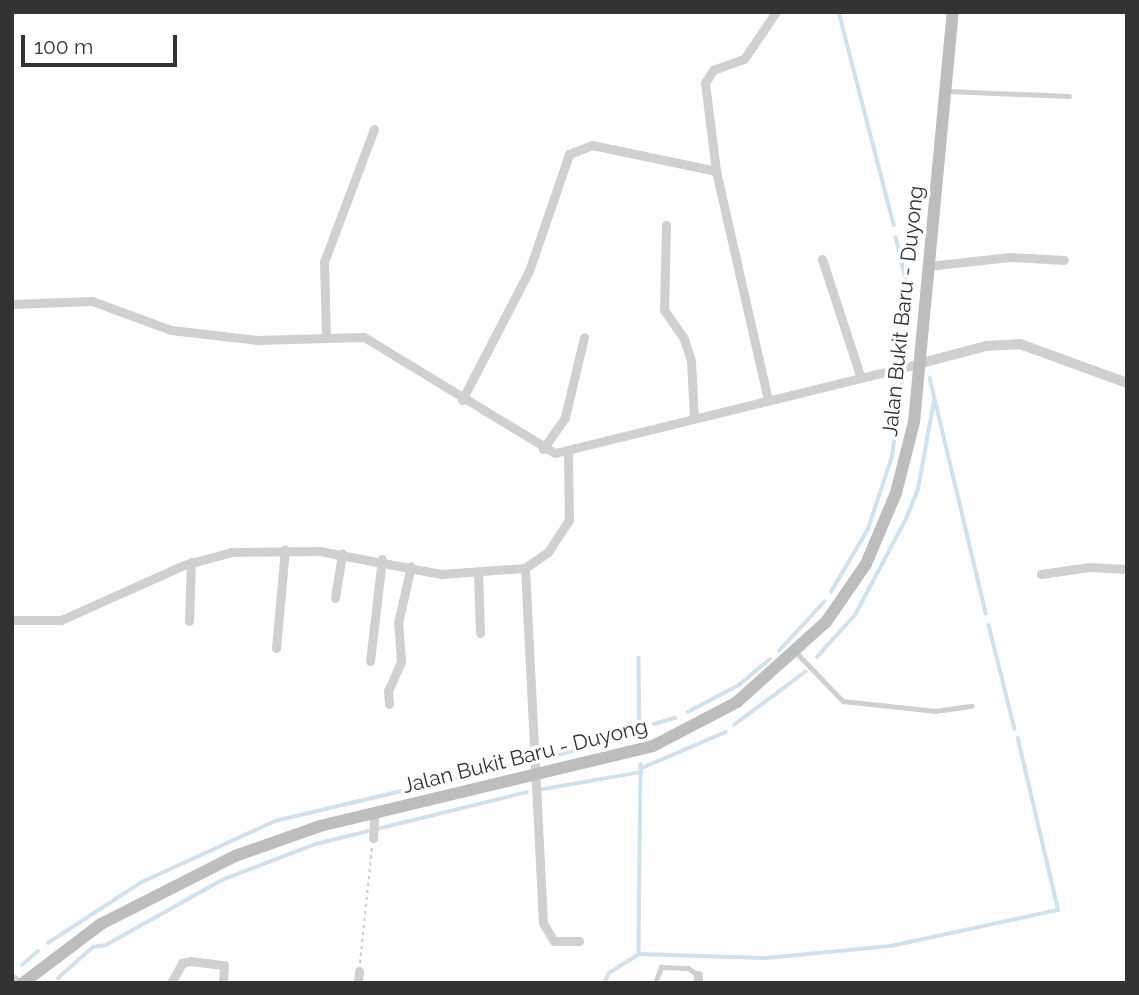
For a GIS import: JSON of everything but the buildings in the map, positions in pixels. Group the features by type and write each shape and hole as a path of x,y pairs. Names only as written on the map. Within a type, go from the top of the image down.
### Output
{"main road":[{"name":"Jalan Bukit Baru - Duyong","path":"21,983 64,949 160,890 234,856 653,746 737,702 796,652 826,622 876,541 908,445 953,12"}],"street":[{"path":"768,400 716,171 708,76 744,60 776,12"},
{"path":"326,337 324,262 373,129"},
{"path":"462,400 528,271 569,154 592,145 716,171"},
{"path":"666,225 664,310 691,361 694,419"},
{"path":"928,266 1010,257 1064,260"},
{"path":"822,260 861,378"},
{"path":"12,304 92,301 172,330 275,341 364,337 420,367 462,400 544,449 568,454 694,419 986,346 1020,344 1127,383"},
{"path":"544,449 565,417 584,337"},
{"path":"12,620 61,620 191,562 232,552 285,549 342,554 382,559 441,574 525,568 548,552 569,520 568,454"},
{"path":"276,648 285,549"},
{"path":"335,598 342,554"},
{"path":"370,661 382,559"},
{"path":"189,621 191,562"},
{"path":"389,704 388,691 401,662 397,623 411,566"},
{"path":"1041,574 1089,567 1127,569"},
{"path":"525,568 535,711 531,776 545,930 554,941 579,942"},
{"path":"478,572 480,633"},
{"path":"373,838 374,819"},
{"path":"171,983 182,963 190,961 223,965 223,983"},
{"path":"358,983 359,971"},
{"path":"12,978 21,983"}],"lane":[{"path":"947,90 1069,96"},
{"path":"796,652 843,701 935,711 972,706"},
{"path":"655,983 661,967 688,968 698,979"}],"path":[{"path":"359,971 373,838"}],"waterway":[{"path":"839,12 894,225"},
{"path":"896,237 909,291"},
{"path":"930,378 986,613"},
{"path":"831,592 868,529 892,457 902,381"},
{"path":"817,657 855,615 906,519 918,489 934,401"},
{"path":"779,651 824,602"},
{"path":"989,625 1015,729"},
{"path":"639,658 640,738"},
{"path":"688,712 739,685 770,659"},
{"path":"734,725 805,672"},
{"path":"654,724 675,718"},
{"path":"537,760 609,742 641,727"},
{"path":"642,768 726,732"},
{"path":"641,764 639,954 766,958 891,946 1058,910 1018,739"},
{"path":"48,943 142,882 275,821 524,762"},
{"path":"538,790 641,772"},
{"path":"58,978 93,947 106,945 222,880 316,844 527,792"},
{"path":"22,965 38,951"},
{"path":"604,983 609,973 639,954"}]}
